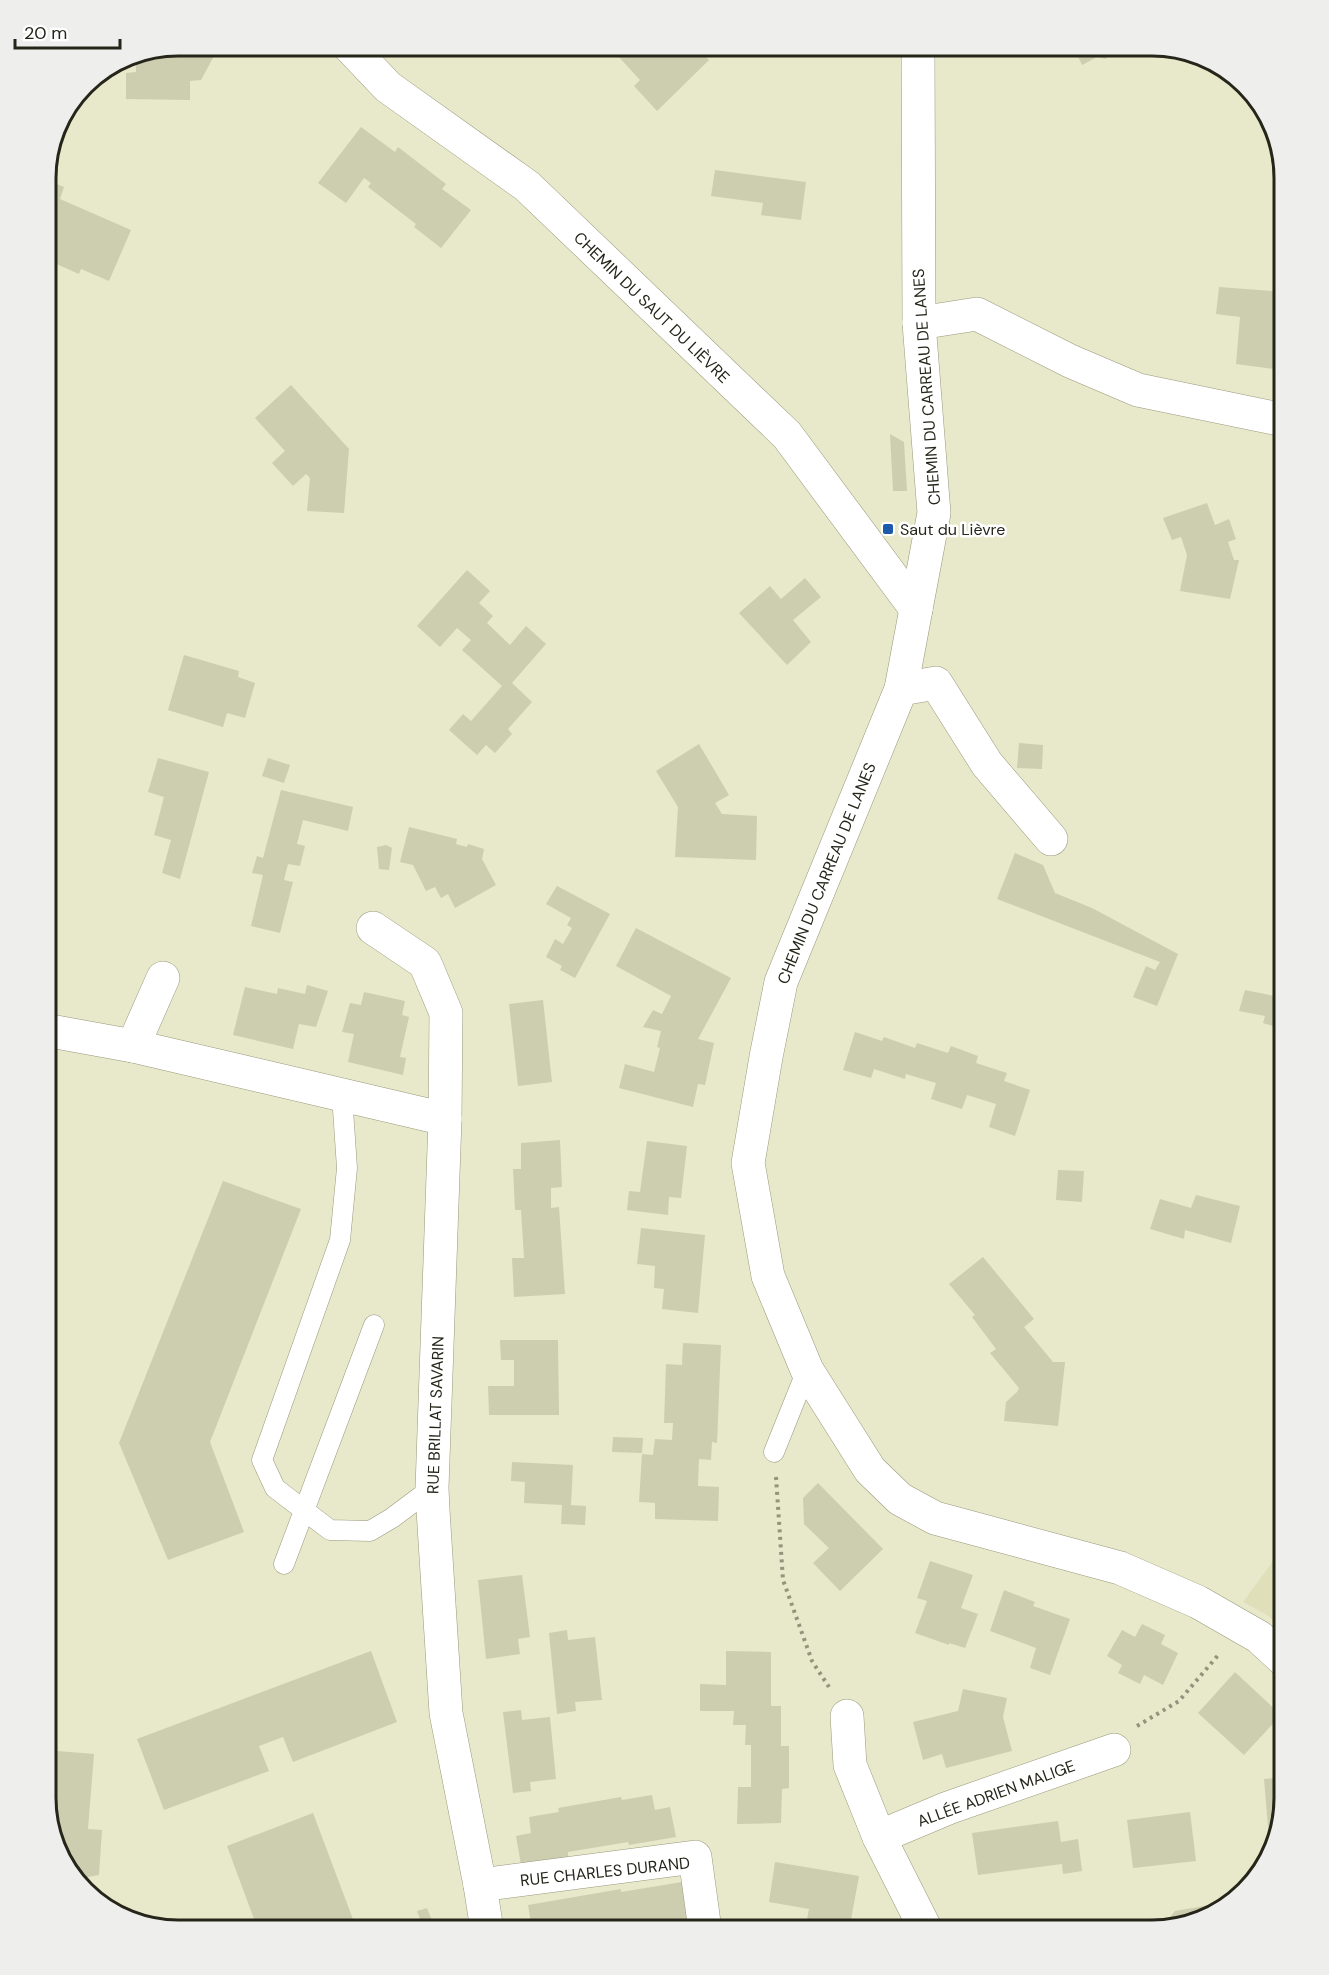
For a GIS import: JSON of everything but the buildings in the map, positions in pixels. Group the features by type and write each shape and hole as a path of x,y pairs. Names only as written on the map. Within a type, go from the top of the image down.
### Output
{"street":[{"name":"CHEMIN DU SAUT DU LIÈVRE","path":"358,56 388,87 527,186 787,435 916,609"},
{"name":"CHEMIN DU CARREAU DE LANES","path":"918,56 919,323 934,513 901,689 781,982 748,1163 768,1276 807,1370 870,1470 900,1499 935,1518 1120,1568 1198,1602 1259,1637 1274,1651"},
{"path":"919,323 977,314 1070,362 1138,390 1274,418"},
{"path":"901,689 936,684 987,764 1051,839"},
{"name":"RUE BRILLAT SAVARIN","path":"373,928 425,963 446,1013 445,1119 432,1488 446,1713 485,1919"},
{"path":"133,1046 163,978"},
{"path":"56,1032 133,1046 445,1119"},
{"path":"847,1716 850,1765 879,1837 921,1920"},
{"name":"ALLÉE ADRIEN MALIGE","path":"879,1837 948,1808 1114,1750"},
{"name":"RUE CHARLES DURAND","path":"480,1885 695,1857 704,1920"}],"lane":[{"path":"342,1095 347,1168 340,1240 262,1460 275,1488 330,1530 370,1530 392,1518 432,1488"},
{"path":"284,1563 374,1325"},
{"path":"774,1452 807,1370"}],"path":[{"path":"774,1452 783,1580 812,1661 847,1716"},
{"path":"1114,1750 1135,1726 1179,1701 1242,1627"}],"shaded area":[{"path":"1274,1560 1274,1621 1243,1602"}],"place":[{"name":"Saut du Lièvre","path":"888,529"}]}
